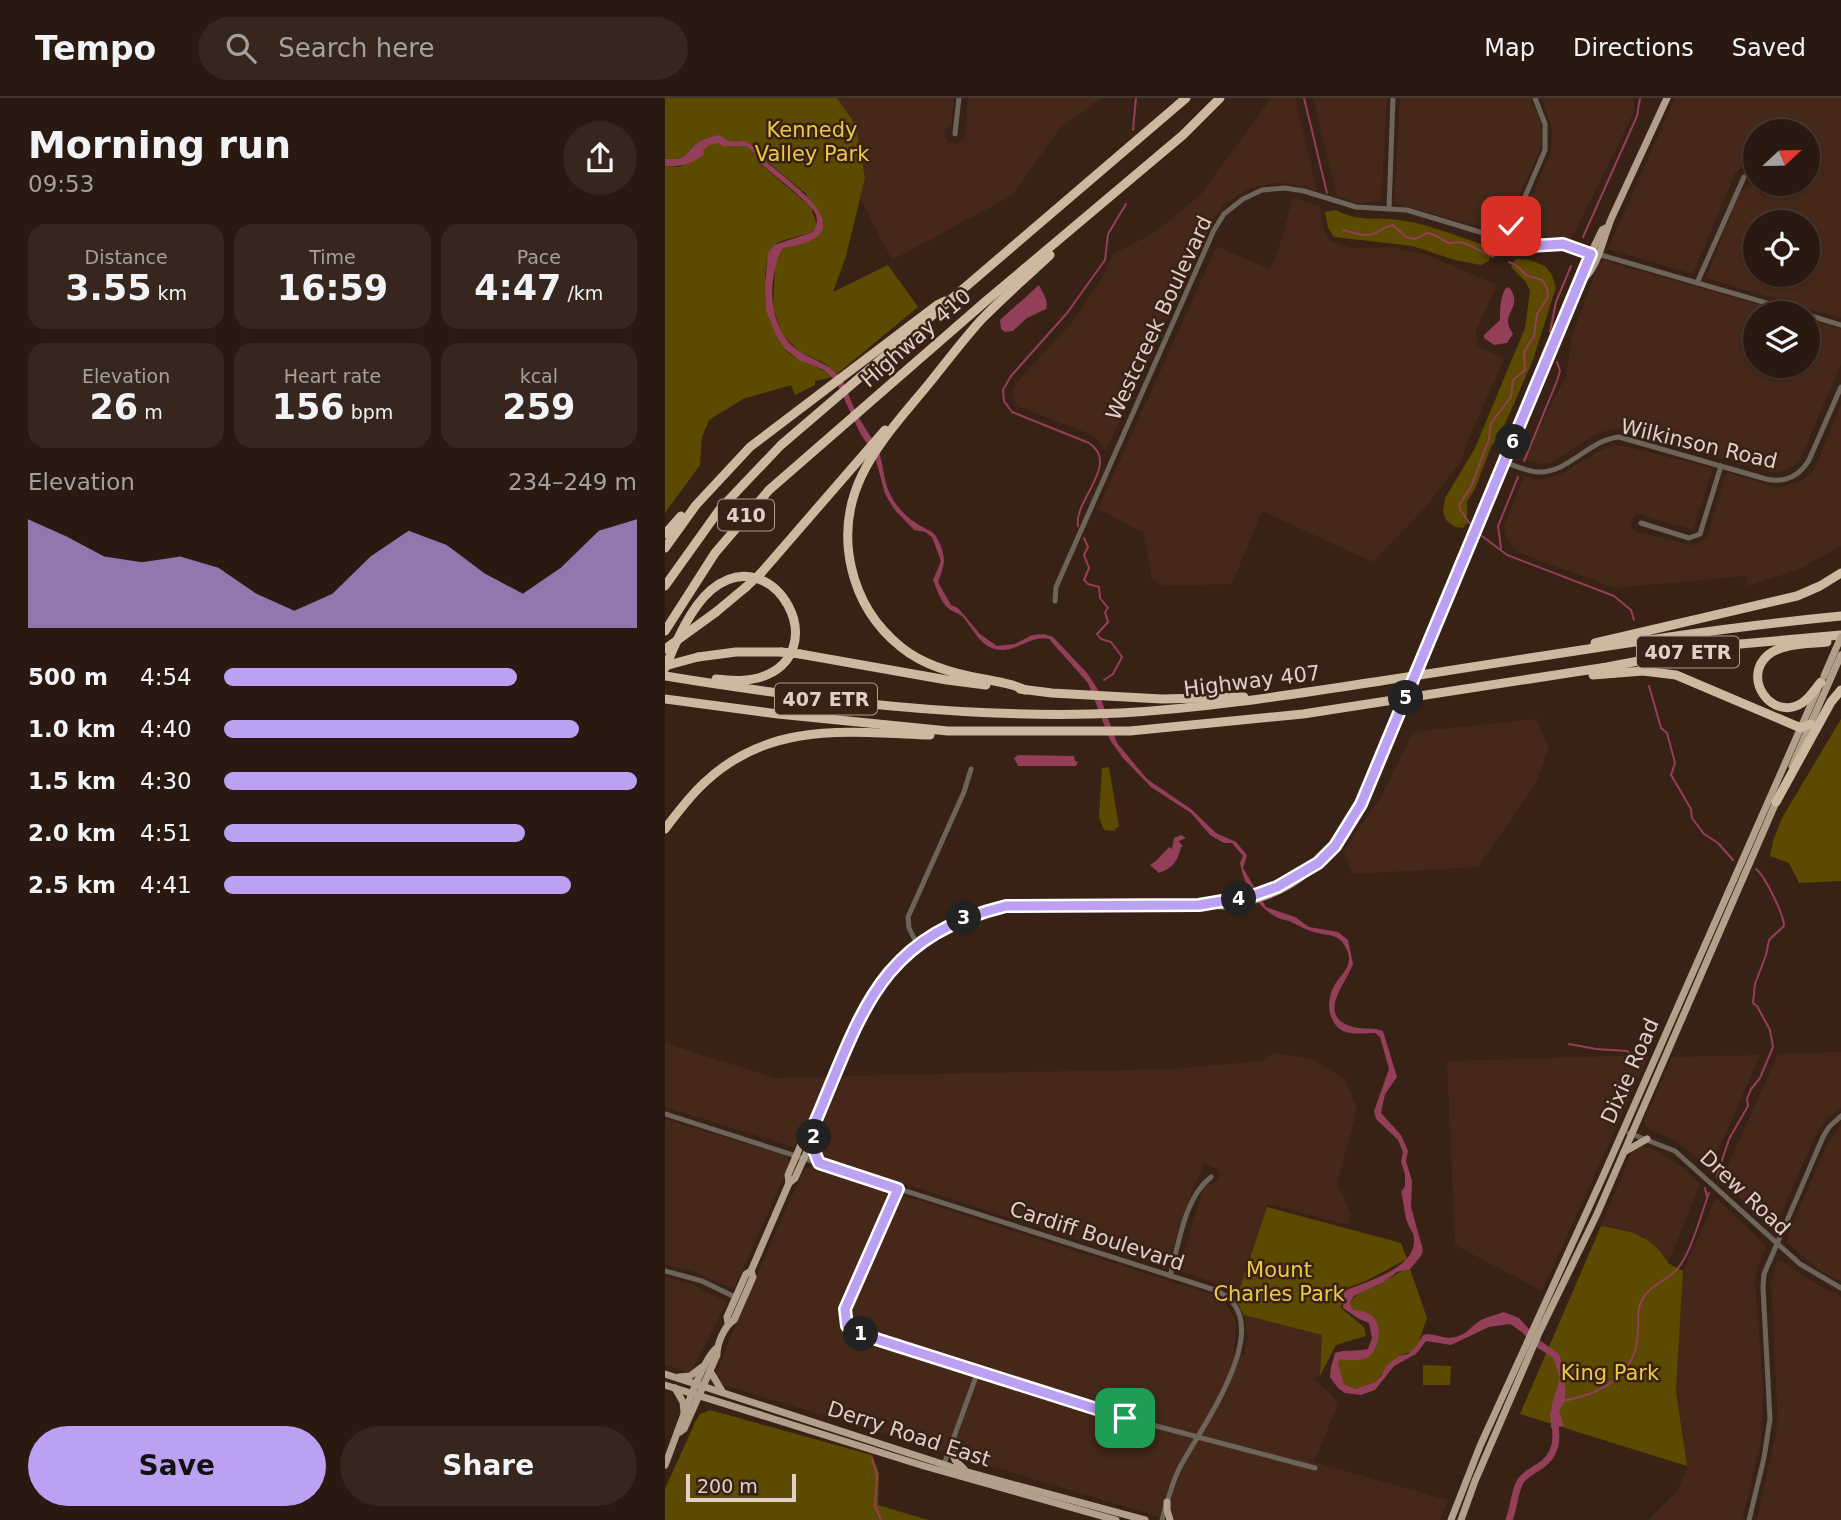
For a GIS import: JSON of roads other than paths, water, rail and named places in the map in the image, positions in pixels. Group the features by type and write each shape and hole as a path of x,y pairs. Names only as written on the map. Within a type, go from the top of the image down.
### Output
{"highway":[{"name":"Highway 410","path":"665,586 693,544 734,493 781,445 1186,98"},
{"name":"Highway 410","path":"665,631 693,584 740,522 769,490 843,423 1183,135 1220,98"},
{"path":"665,649 716,612 761,573 865,461 981,321 1077,231 1084,220"},
{"path":"665,548 696,505 734,462 765,434 937,305 956,296"},
{"path":"865,461 852,502 848,539 854,579 870,613 893,641 921,660 961,675 1016,685 1024,690"},
{"path":"665,534 725,468 734,462"},
{"path":"1545,655 1797,596 1821,586 1841,573"},
{"path":"666,672 697,607 718,585 732,579 751,578 765,582 780,592 791,607 796,627 794,644 782,664 767,675 749,680 707,678 695,681"},
{"name":"Highway 407","path":"666,672 695,681 821,699 986,712 1083,714 1256,700 1733,628 1841,616"},
{"path":"1825,679 1802,703 1781,707 1763,696 1758,685 1758,672 1768,655 1777,651 1841,637"},
{"name":"Highway 407","path":"665,699 778,714 948,731 1130,731 1303,714 1718,646 1841,637"},
{"path":"666,672 698,657 736,652 781,652 1024,690 1162,699 1243,696 1256,700"},
{"path":"1535,678 1557,679 1631,671 1676,676 1805,726"},
{"path":"1776,802 1831,702 1841,690"},
{"path":"665,829 694,793 716,772 743,755 777,740 827,732 939,735 948,731"}],"main road":[{"path":"684,1412 708,1368 712,1352 717,1348 728,1323 734,1320 739,1299 753,1278 751,1271 789,1183 788,1175 811,1143 815,1134 813,1127 865,1007 877,986 917,944 951,923 1006,906 1212,904 1246,900 1267,894 1291,880 1318,863 1335,846 1352,821 1398,718 1582,280 1587,276 1594,254 1608,232 1667,98"},
{"name":"Dixie Road","path":"1461,1520 1535,1332 1805,726 1841,637"},
{"name":"Dixie Road","path":"1825,679 1841,655"},
{"name":"Dixie Road","path":"1535,1332 1579,1253 1624,1153 1776,802 1805,726"},
{"path":"800,1156 807,1130 813,1127"},
{"path":"1624,1153 1647,1139"},
{"path":"811,1143 819,1163"},
{"name":"Dixie Road","path":"1451,1520 1468,1473 1528,1350"},
{"path":"669,1376 690,1376 708,1368"},
{"path":"708,1368 723,1392"},
{"name":"Derry Road East","path":"669,1376 943,1467 1145,1520"},
{"name":"Derry Road East","path":"665,1385 1116,1520"},
{"path":"665,1465 680,1432 684,1412 683,1402 675,1388"},
{"path":"680,1432 694,1408 695,1394"},
{"path":"694,1408 713,1400"},
{"path":"950,1448 955,1460 967,1472"},
{"path":"1167,1502 1170,1520"}],"street":[{"path":"955,134 959,98"},
{"path":"1388,209 1393,98"},
{"path":"1506,241 1545,150 1545,124 1535,98"},
{"path":"1697,283 1743,179"},
{"name":"Westcreek Boulevard","path":"1055,601 1056,587 1184,296 1224,214 1251,194 1273,188 1304,191 1356,207 1407,210 1506,241 1530,246 1563,244 1759,301"},
{"path":"1820,319 1841,325"},
{"name":"Wilkinson Road","path":"1505,462 1536,472 1550,471 1600,441 1619,437 1773,480 1790,479 1797,475 1809,460 1841,387"},
{"path":"1641,523 1689,538 1700,534 1721,466"},
{"path":"917,944 909,929 908,917 964,792 971,769"},
{"name":"Cardiff Boulevard","path":"665,1114 1222,1294 1233,1305 1241,1325 1240,1346 1229,1382 1180,1468 1162,1520"},
{"path":"1749,1520 1769,1429 1770,1400 1763,1287 1767,1265 1823,1137 1841,1116"},
{"name":"Drew Road","path":"1623,1130 1675,1151 1800,1264 1841,1288"},
{"path":"1170,1276 1186,1217 1202,1185 1211,1177"},
{"path":"898,1189 845,1309 847,1326 854,1332 1125,1418 1315,1468"},
{"path":"665,1271 702,1281 739,1299"},
{"path":"943,1467 978,1371"}],"waterway":[{"path":"1133,130 1136,98"},
{"path":"1304,98 1327,193"},
{"path":"1583,237 1637,116 1640,98"},
{"path":"1078,526 1082,505 1098,472 1098,452 1089,443 1012,412 1004,401 1003,390 1011,376 1067,313 1105,260 1108,234 1126,204"},
{"path":"1343,230 1368,235 1393,225 1406,237 1415,239 1427,233 1449,243 1469,245 1493,257"},
{"path":"1470,524 1459,505 1472,485 1489,439 1491,423 1511,397 1513,380 1525,370 1524,352 1534,336 1537,314 1548,297 1542,280 1526,275 1509,262"},
{"path":"1550,332 1556,302 1571,266"},
{"path":"1524,461 1557,381 1560,371 1557,362"},
{"path":"1501,548 1498,526 1518,477"},
{"path":"1482,536 1507,555 1614,596 1631,610 1634,620"},
{"path":"1084,538 1088,547 1084,555 1089,568 1084,580 1099,587 1100,598 1108,608 1105,612 1108,622 1097,634 1101,639 1111,642 1122,657 1113,674 1104,680"},
{"path":"1649,686 1675,763 1671,775 1691,809 1692,818 1704,834 1718,843 1733,860"},
{"path":"1717,1176 1729,1139 1748,1106 1747,1099 1751,1089 1760,1078 1773,1047 1770,1030 1753,1003 1755,984 1769,940 1784,926 1773,896 1756,869"},
{"path":"1569,1044 1627,1051 1633,1055"},
{"path":"1705,1188 1707,1197"},
{"path":"1561,1401 1602,1388 1614,1380 1631,1360 1636,1347 1640,1304 1645,1295 1674,1272 1683,1261 1709,1193"},
{"path":"1509,1520 1520,1482 1544,1463 1553,1451 1556,1437 1553,1414 1561,1401 1562,1388"},
{"path":"872,1458 877,1476 875,1506 881,1520"}],"park label":[{"name":"Kennedy Valley Park","path":"812,142"},
{"name":"Mount Charles Park","path":"1279,1282"},
{"name":"King Park","path":"1610,1373"}]}
